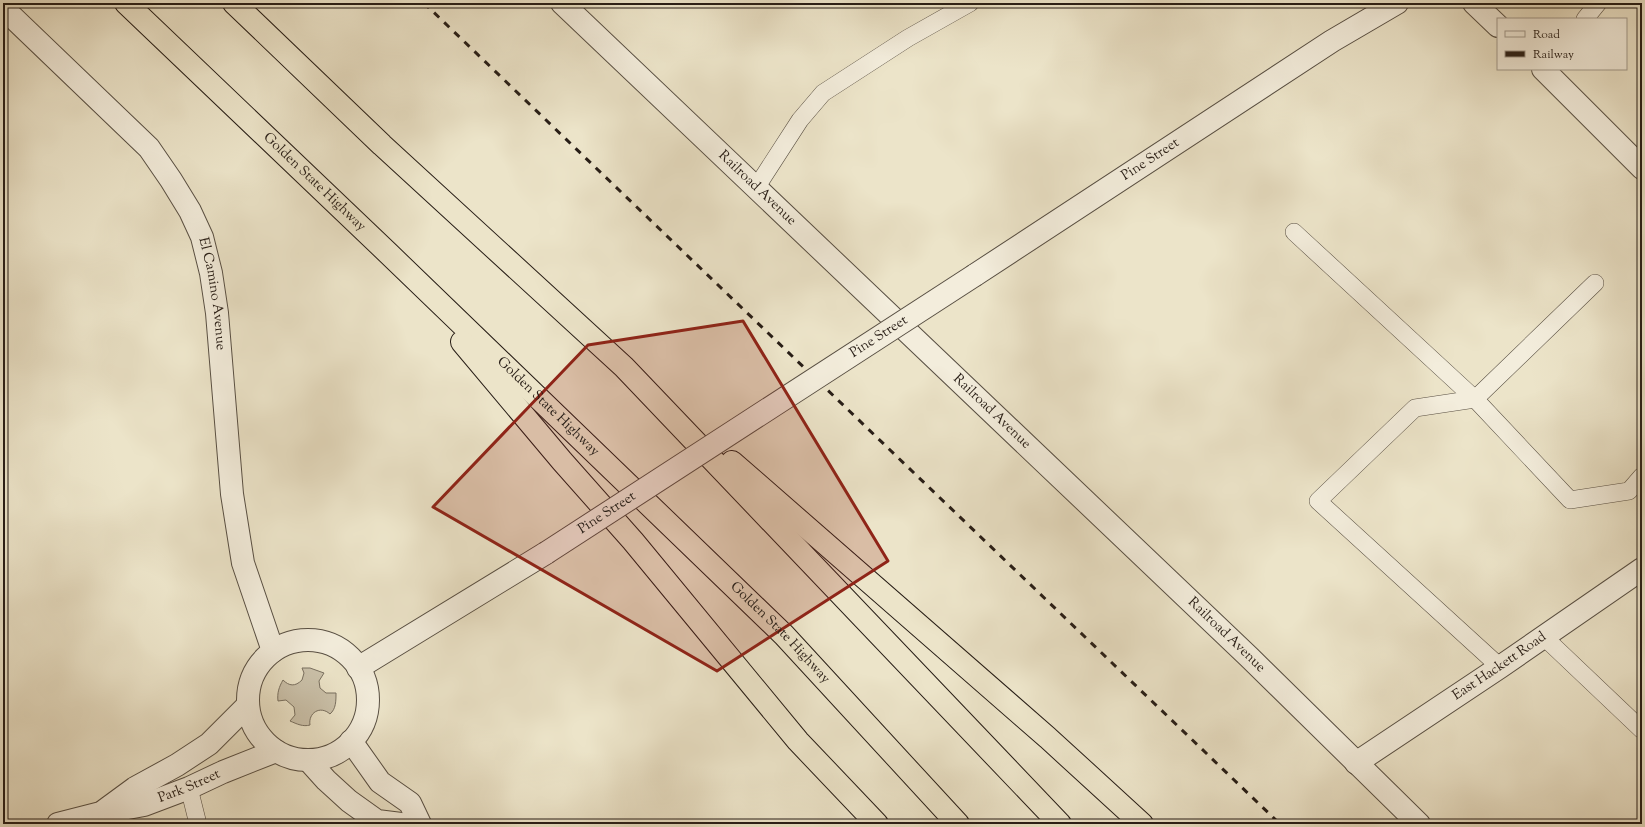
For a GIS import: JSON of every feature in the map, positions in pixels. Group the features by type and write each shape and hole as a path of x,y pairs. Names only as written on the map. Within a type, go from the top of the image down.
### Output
{"highway":[{"name":"Golden State Highway","path":"126,3 388,253 784,636 958,824"},
{"path":"234,3 382,145 624,367 1048,738 1142,824"},
{"path":"388,253 557,455 633,541 798,741 877,824"},
{"path":"624,367 1060,824"}],"street":[{"name":"Railroad Avenue","path":"562,3 1249,657 1419,824"},
{"name":"Pine Street","path":"358,668 546,553 975,275 1332,41 1397,3"},
{"path":"1474,3 1497,25"},
{"name":"El Camino Avenue","path":"3,8 149,148 171,180 190,212 202,237 211,273 217,313 232,494 244,563 272,651"},
{"path":"1544,70 1642,168"},
{"name":"East Hackett Road","path":"1356,763 1500,667 1642,569"},
{"path":"311,640 331,644 348,655 358,668 368,690 367,711 360,730 347,746 329,756 308,760 288,757 276,751 265,742 256,731 250,719 248,691 258,665 272,651 291,642 311,640"},
{"name":"Park Street","path":"101,813 136,788 177,766 209,744 248,705"},
{"path":"351,741 380,782 410,803 420,824"},
{"name":"Park Street","path":"58,824 101,813 144,805 189,788 223,772 276,751"},
{"path":"308,760 326,780 349,801 377,822 401,824"}],"lane":[{"path":"756,188 800,120 823,93 908,38 970,3"},
{"path":"1586,18 1598,3"},
{"path":"1294,232 1475,399 1570,500 1629,491 1642,476"},
{"path":"1500,667 1318,501 1415,408 1475,399 1595,283"},
{"path":"1544,637 1642,730"},
{"path":"189,788 198,824"}],"highlighted area":[{"path":"743,321 888,561 717,671 433,507 588,345"}],"shaded area":[{"path":"302,668 310,668 324,673 319,681 320,688 326,693 336,693 335,705 332,712 330,714 326,711 319,710 313,714 310,725 307,726 290,721 295,715 294,707 286,700 278,701 280,685 283,680 288,684 297,684 302,680 304,673"}],"railway":[{"path":"424,3 1280,824"}]}
